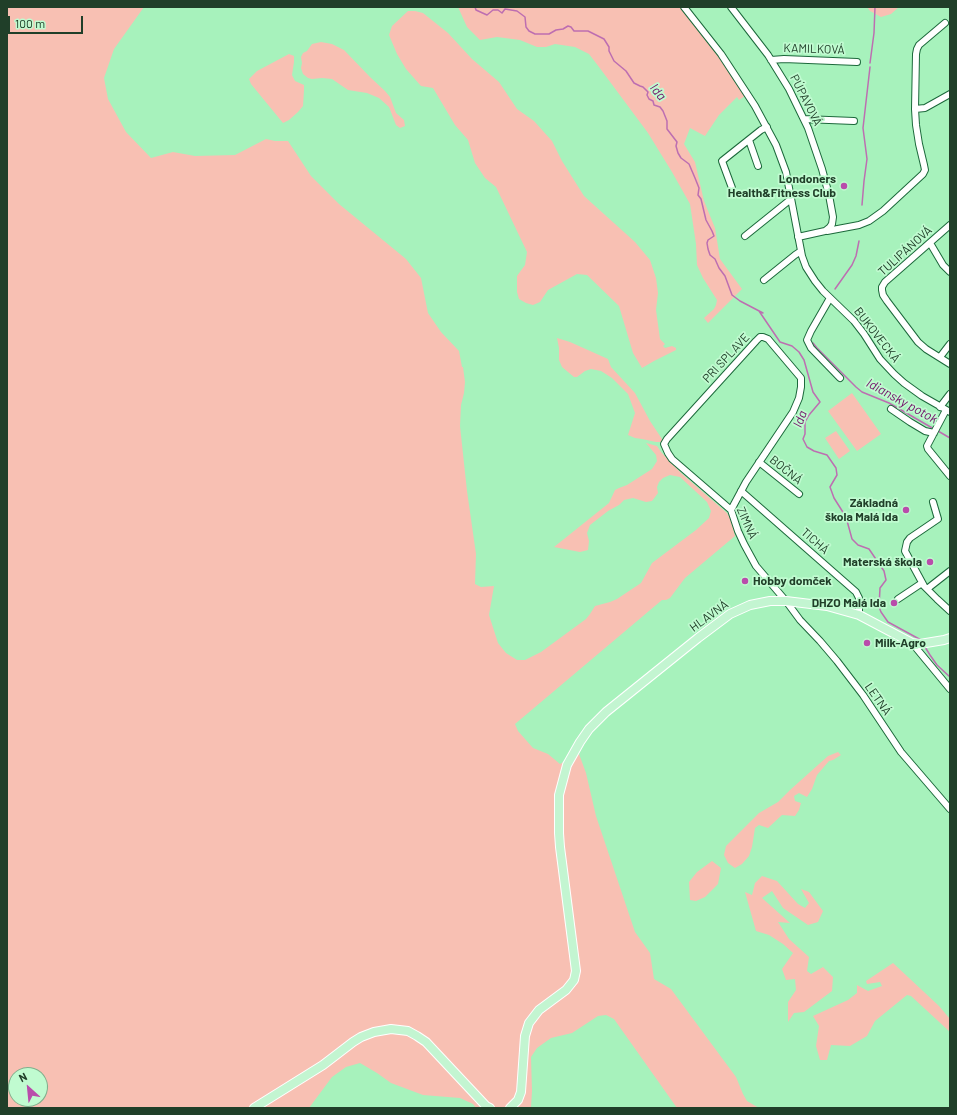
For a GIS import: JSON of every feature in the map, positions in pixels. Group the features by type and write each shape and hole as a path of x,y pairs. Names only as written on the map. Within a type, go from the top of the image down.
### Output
{"main road":[{"name":"HLAVNÁ","path":"510,1108 518,1100 522,1092 525,1036 529,1023 540,1010 566,990 574,980 576,971 559,833 559,795 567,765 589,729 606,712 689,645 730,614 750,604 786,601 827,606 859,615 916,644"},
{"path":"916,644 950,638"},
{"path":"254,1108 323,1065 353,1042 374,1032 391,1029 408,1031 426,1042 486,1106 490,1108"}],"street":[{"name":"BUKOVECKÁ","path":"684,7 721,54 767,127 786,172 802,254 806,267 815,281 860,329 889,369 904,383 945,410"},
{"name":"PÚPAVOVÁ","path":"731,7 771,60 789,89 815,145 829,196 833,217 831,226 825,231"},
{"path":"798,237 862,224 883,211 924,172 915,118 916,54 920,45 944,23"},
{"name":"KAMILKOVÁ","path":"771,60 784,59 857,62"},
{"path":"915,109 925,108 950,94"},
{"path":"804,119 854,121"},
{"path":"732,188 722,161 767,127"},
{"path":"749,140 758,166"},
{"path":"745,236 791,199"},
{"name":"TULIPÁNOVÁ","path":"950,225 885,282 882,287 883,296 918,342 926,349 950,364"},
{"path":"930,243 943,265 950,272"},
{"path":"764,280 802,254"},
{"path":"830,298 807,340 811,348 840,378"},
{"name":"PRI SPLAVE","path":"664,444 666,439 756,341 760,337 768,339 802,378 799,398 793,412 759,462 731,510"},
{"path":"940,357 950,344"},
{"path":"950,394 945,410 928,445 928,448 950,476"},
{"path":"891,409 925,431 936,430"},
{"name":"ZIMNÁ","path":"664,444 672,459 731,510 738,531 752,559 765,577 786,601"},
{"name":"BOČNÁ","path":"759,462 799,494"},
{"name":"TICHÁ","path":"741,491 856,592 859,598 859,615"},
{"path":"933,502 938,520 910,538 906,542 905,551 927,590 950,611"},
{"path":"927,590 950,571"},
{"path":"898,599 922,583"},
{"name":"LETNÁ","path":"786,601 800,620 837,661 863,695 901,752 950,809"},
{"path":"916,644 950,689"}],"shaded area":[{"path":"7,7 144,7 114,49 104,78 108,99 126,132 151,158 173,152 195,156 235,155 266,139 288,141 311,176 339,204 406,259 421,278 428,313 441,332 459,351 463,367 465,382 461,405 460,426 476,554 475,584 481,587 494,586 489,615 498,643 506,653 517,660 525,660 541,652 586,619 595,606 617,599 641,583 652,563 696,530 709,518 711,511 707,502 680,477 670,475 663,478 659,482 657,487 658,493 652,501 646,502 633,498 624,500 590,525 587,533 589,541 588,550 580,552 554,547 609,503 615,490 627,485 652,469 657,461 656,455 646,443 657,446 681,473 727,513 731,520 735,536 685,578 670,598 662,600 515,724 518,731 533,748 548,754 560,764 579,754 586,773 596,816 635,932 650,953 654,979 671,989 736,1077 747,1101 759,1108 677,1108 614,1019 606,1015 598,1016 572,1033 551,1038 537,1048 531,1057 532,1091 531,1107 529,1108 476,1108 473,1104 460,1098 423,1095 391,1083 360,1063 346,1067 332,1077 309,1108 7,1108"},
{"path":"458,7 681,7 715,51 745,96 739,100 737,97 719,115 705,136 690,128 684,144 695,162 704,201 715,228 720,259 742,289 708,323 704,318 714,309 717,300 703,278 697,265 696,244 690,204 648,133 589,54 575,47 555,44 546,47 537,47 520,40 497,37 480,40 467,27"},
{"path":"867,7 899,7 891,14 881,17 870,11"},
{"path":"408,11 423,13 448,33 472,59 499,82 517,109 534,121 552,141 562,161 584,196 635,242 650,260 656,278 658,293 656,310 660,339 665,344 663,346 665,348 672,346 676,348 676,350 642,368 633,353 619,306 587,275 577,274 548,290 540,302 533,305 519,299 517,292 517,276 525,265 527,252 496,187 485,178 475,163 468,140 455,125 433,88 421,86 406,69 397,54 389,35 392,26"},
{"path":"321,42 332,44 344,50 385,91 390,97 396,113 404,120 405,126 400,128 396,125 389,107 379,98 367,93 348,90 332,79 312,79 303,74 301,68 301,57 303,53 307,51 312,44"},
{"path":"289,54 294,56 292,75 295,81 304,85 303,106 289,120 283,123 251,84 249,79 257,71"},
{"path":"557,338 570,342 608,359 611,367 635,393 662,441 656,442 635,438 628,435 635,413 628,394 612,378 601,371 591,369 585,371 577,377 574,377 562,367 559,360"},
{"path":"852,393 881,434 857,451 828,411"},
{"path":"836,431 850,451 839,459 825,438"},
{"path":"838,752 841,755 829,761 817,775 812,789 807,797 799,793 794,796 795,801 801,803 795,816 782,815 768,828 759,825 755,828 749,856 742,864 735,868 728,863 724,855 726,846 759,813 778,802 828,756"},
{"path":"712,861 721,868 718,884 705,897 696,901 690,900 689,882 697,872"},
{"path":"762,876 777,881 798,904 805,908 809,903 801,889 809,892 823,911 818,922 808,925 783,908 772,891 762,898 790,923 778,922 789,939 809,957 807,971 811,974 823,967 833,977 832,991 804,1012 794,1013 788,1022 788,1002 796,990 795,979 786,980 782,969 793,953 769,935 756,931 745,892 752,895 755,883"},
{"path":"893,963 939,1006 950,1019 950,1032 911,996 907,995 875,1021 867,1036 850,1046 831,1045 827,1060 820,1060 816,1046 819,1026 813,1016 848,1000 857,993 857,985 868,991 882,986 880,982 867,984 866,981"}],"waterway":[{"name":"Ida","path":"475,7 476,10 487,15 493,10 498,10 502,13 505,9 517,11 525,17 526,27 529,31 535,34 549,34 568,26 574,31 588,31 604,39 609,47 609,51 614,61 626,71 634,83 643,87 648,92 647,95 649,99 653,101 654,105 660,107 663,111 667,121 667,129 677,142 676,146 678,153 681,158 689,164 699,188 698,195 701,199 706,220 714,236 708,240 708,249 710,255 715,259 725,276 732,295 763,313"},
{"name":"Idiansky potok","path":"870,63 874,33 875,7"},
{"name":"Idiansky potok","path":"862,205 867,159 863,128 870,67"},
{"name":"Idiansky potok","path":"835,289 852,265 856,256 859,241"},
{"name":"Ida","path":"759,311 780,342 792,346 799,352 804,360 813,392 820,402 805,422 805,434 803,439 807,447 827,455 836,468 837,475 830,487 834,498 846,517 852,539 858,545 869,549 884,571 886,580 880,588 879,607 881,612 888,622 921,640"},
{"name":"Idiansky potok","path":"813,343 862,392 889,403 934,429"},
{"name":"Idiansky potok","path":"938,431 950,438"},
{"name":"Ida","path":"925,647 937,665 950,677"}],"place":[{"name":"Londoners Health&Fitness Club","path":"844,186"},
{"name":"Základná škola Malá Ida","path":"906,510"},
{"name":"Materská škola","path":"930,562"},
{"name":"Hobby domček","path":"745,581"},
{"name":"DHZO Malá Ida","path":"894,603"},
{"name":"Milk-Agro","path":"867,643"}]}
